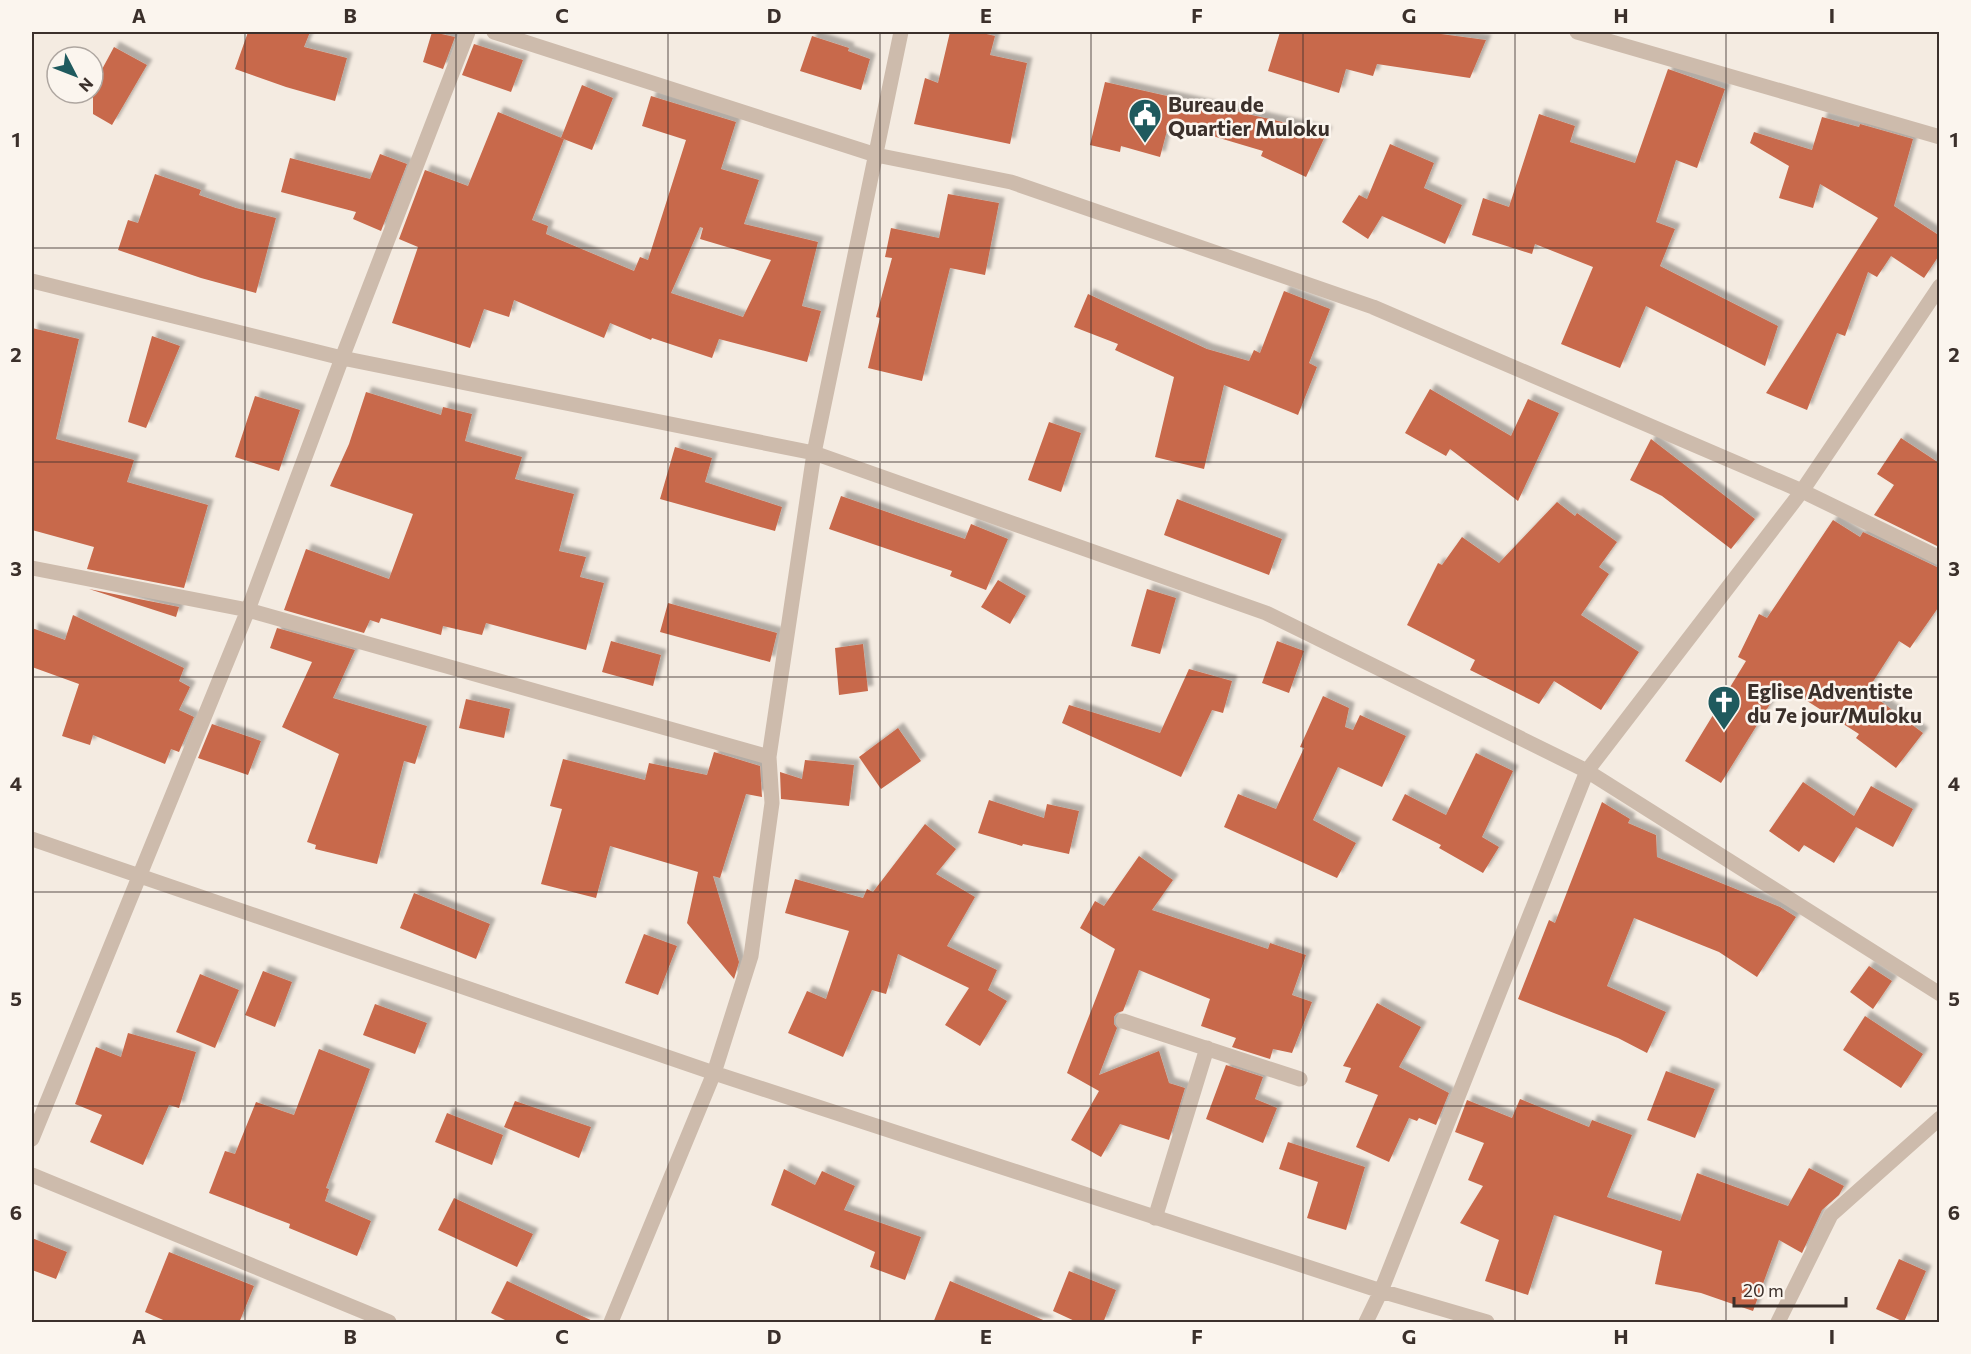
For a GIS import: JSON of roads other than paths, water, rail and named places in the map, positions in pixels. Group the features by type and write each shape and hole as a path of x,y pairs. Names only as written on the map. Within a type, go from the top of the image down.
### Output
{"street":[{"path":"32,1138 248,610 468,32"},
{"path":"494,32 876,155 1011,182 1373,307 1802,491 1940,558"},
{"path":"611,1323 714,1073 751,956 772,803 769,757 814,453 901,32"},
{"path":"1577,32 1940,136"},
{"path":"32,281 342,358 814,453 1266,613 1587,771 1940,994"},
{"path":"1366,1323 1381,1291 1587,771 1802,491 1940,286"},
{"path":"32,568 248,610 769,757"},
{"path":"32,838 714,1073 1155,1218 1487,1323"},
{"path":"1123,1021 1300,1079"},
{"path":"1155,1218 1207,1048"},
{"path":"1778,1323 1831,1215 1940,1118"},
{"path":"32,1175 389,1323"}],"place":[{"name":"Bureau de Quartier Muloku","path":"1145,144"},
{"name":"Eglise Adventiste du 7e jour/Muloku","path":"1724,731"}]}
